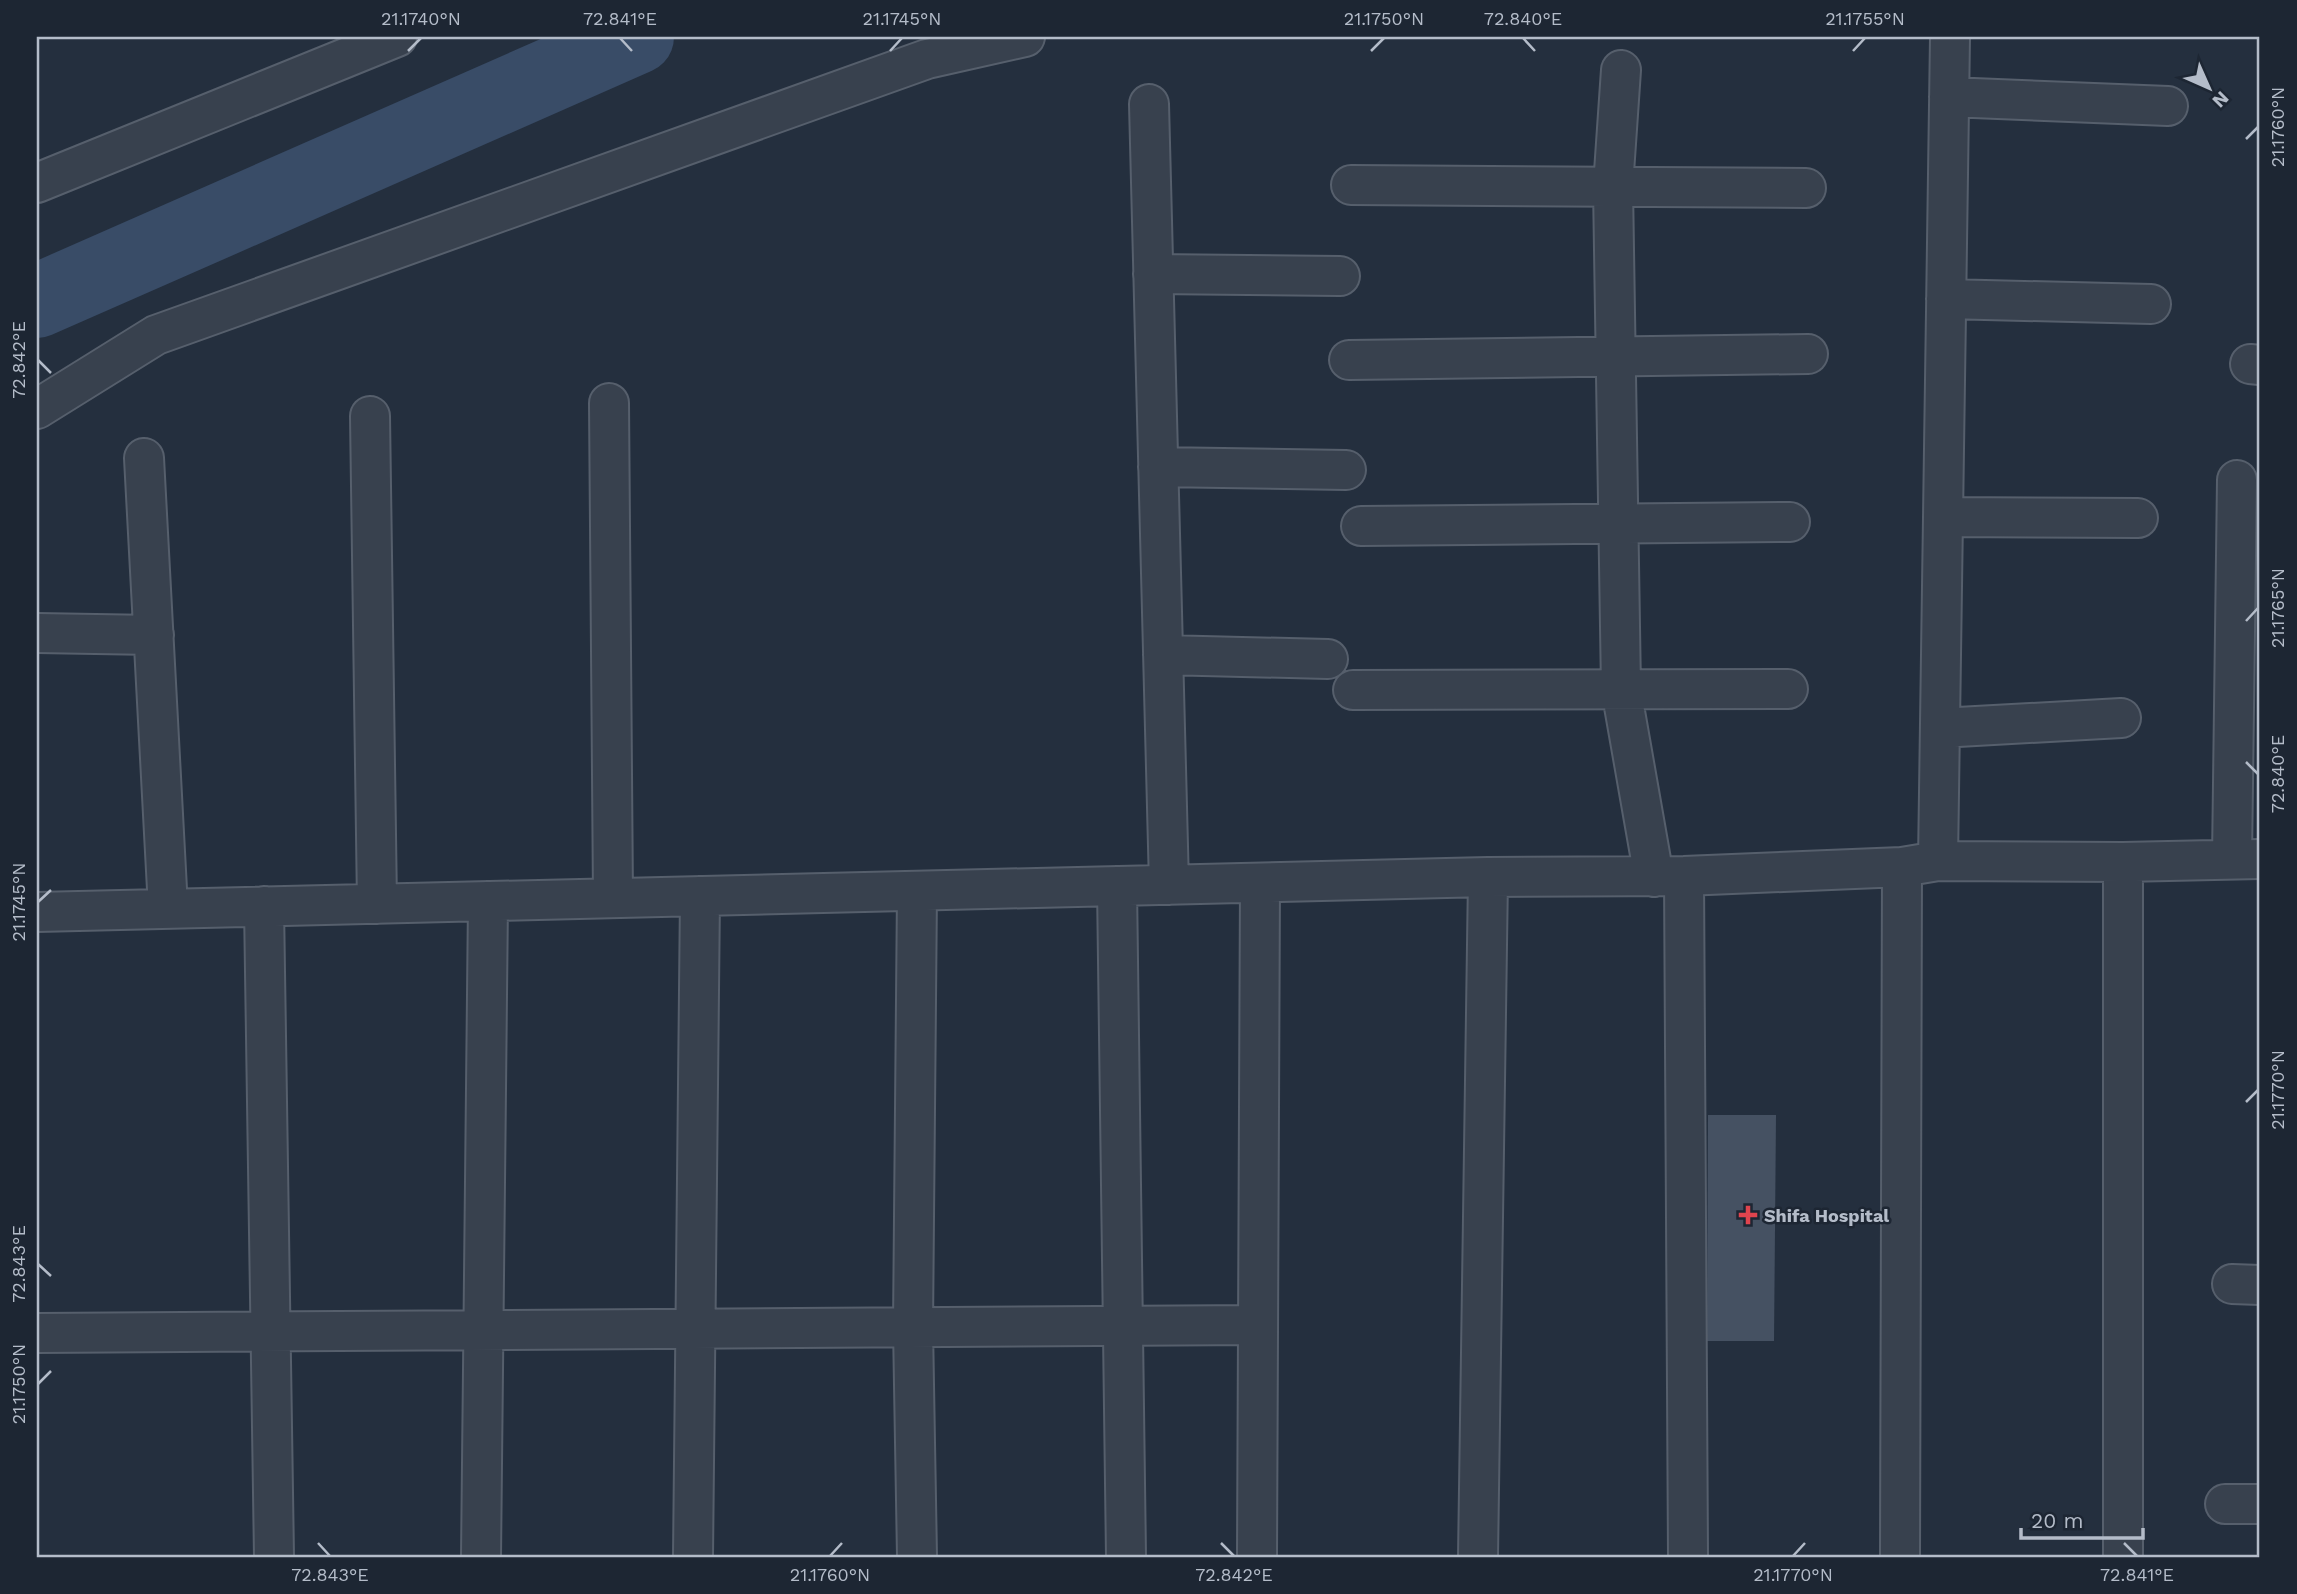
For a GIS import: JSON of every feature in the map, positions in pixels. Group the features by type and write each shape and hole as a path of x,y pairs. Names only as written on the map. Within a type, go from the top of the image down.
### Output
{"street":[{"path":"37,183 397,37"},
{"path":"37,409 156,335 927,59 1026,37"},
{"path":"1900,1557 1920,864 1940,728 1950,37"},
{"path":"1621,70 1613,187 1621,689 1669,876 1688,1557"},
{"path":"1949,97 2168,106"},
{"path":"1149,104 1169,885"},
{"path":"1351,185 1806,188"},
{"path":"1153,274 1340,276"},
{"path":"1946,299 2151,304"},
{"path":"1349,360 1808,354"},
{"path":"609,403 613,898"},
{"path":"370,416 377,904"},
{"path":"144,458 168,908"},
{"path":"1158,467 1346,470"},
{"path":"37,912 1488,877 1669,876 1920,864 2246,859 2236,480"},
{"path":"1943,517 2138,518"},
{"path":"1361,526 1790,522"},
{"path":"37,633 154,635"},
{"path":"1163,655 1328,659"},
{"path":"1353,690 1788,688"},
{"path":"1940,728 2121,718"},
{"path":"2123,862 2123,1557"},
{"path":"1478,1557 1488,877"},
{"path":"1257,1557 1260,883"},
{"path":"1117,886 1126,1557"},
{"path":"917,891 913,1328 917,1557"},
{"path":"693,1557 700,896"},
{"path":"481,1557 481,1330 488,901"},
{"path":"264,906 274,1557"},
{"path":"37,1333 1258,1325"}],"building":[{"path":"1708,1115 1776,1115 1774,1341 1707,1341"}],"waterway":[{"path":"37,301 637,37"}],"place":[{"name":"Shifa Hospital","path":"1748,1215"}]}
